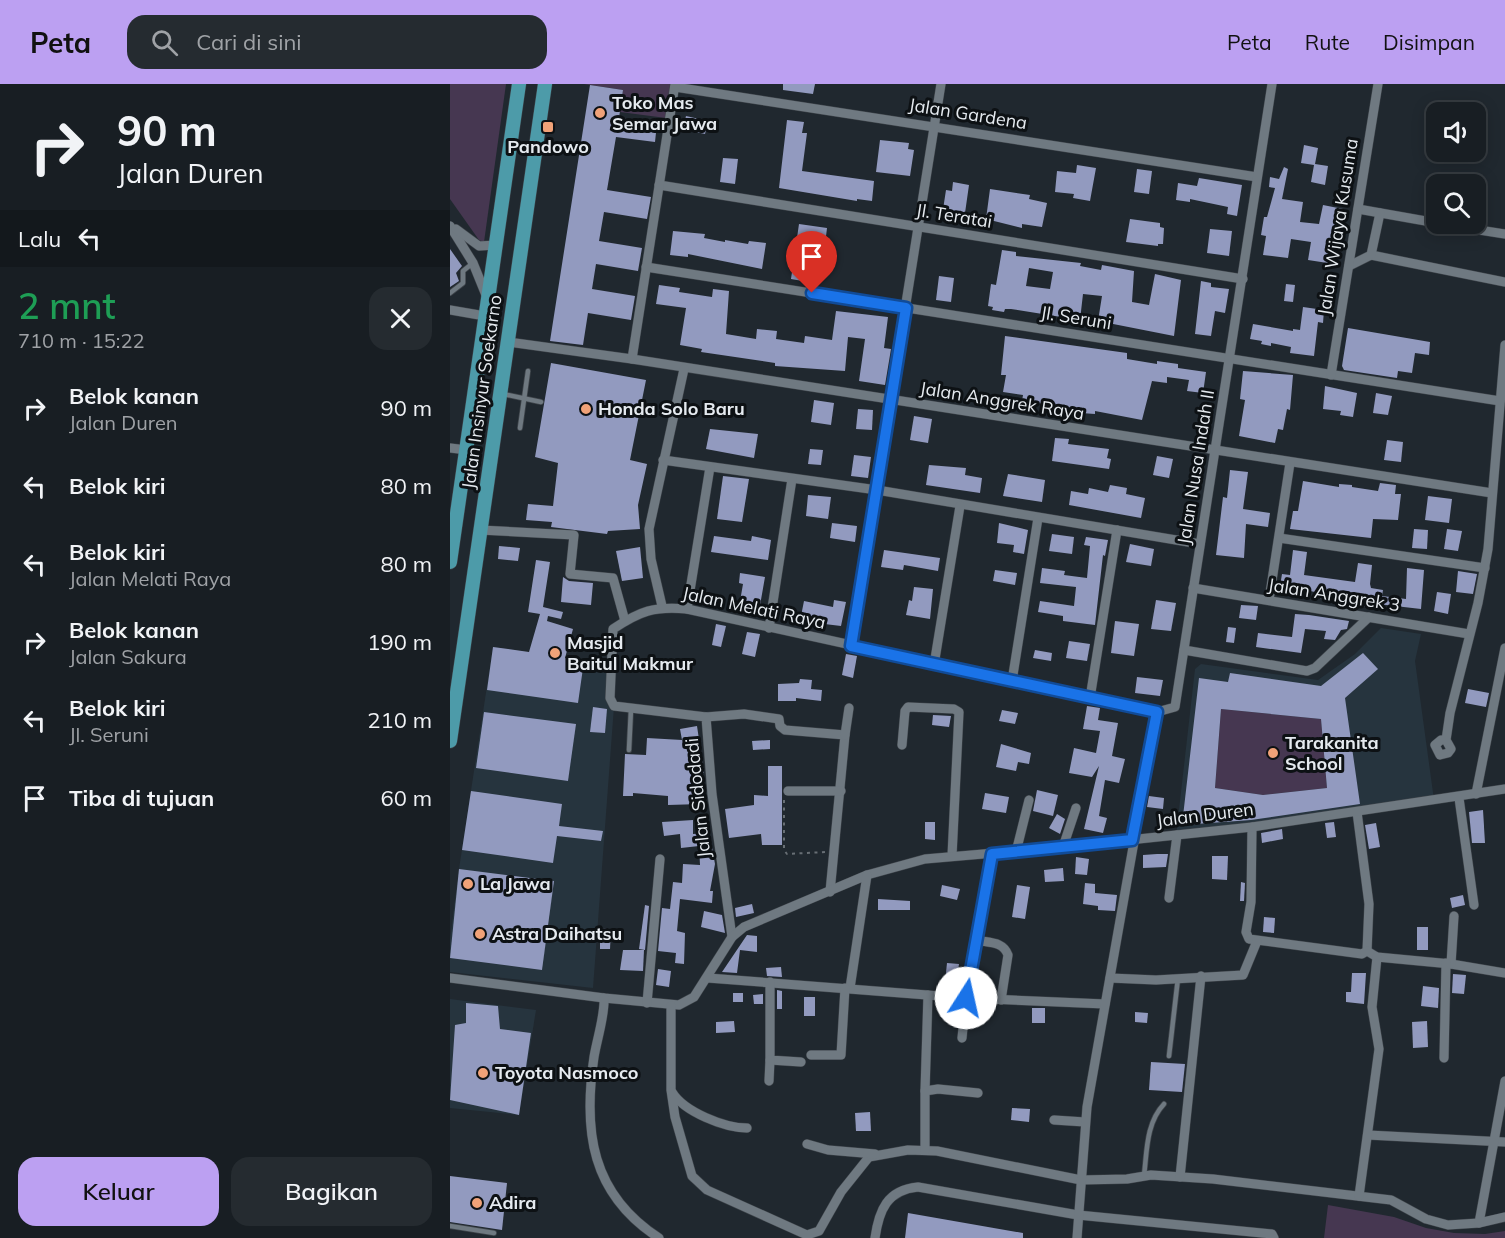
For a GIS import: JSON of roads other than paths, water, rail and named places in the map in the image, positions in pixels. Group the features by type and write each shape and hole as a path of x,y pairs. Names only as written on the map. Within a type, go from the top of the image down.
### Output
{"main road":[{"name":"Jalan Insinyur Soekarno","path":"450,562 454,511 466,450 519,84"},
{"name":"Jalan Insinyur Soekarno","path":"450,741 545,84"}],"street":[{"path":"851,646 941,84"},
{"name":"Jalan Nusa Indah II","path":"1157,712 1175,707 1272,84"},
{"name":"Jalan Wijaya Kusuma","path":"1331,375 1378,84"},
{"path":"632,359 675,86"},
{"name":"Jalan Gardena","path":"675,86 1257,177"},
{"name":"Jl. Teratai","path":"659,185 1243,279"},
{"path":"1358,209 1426,221"},
{"path":"1371,255 1380,213"},
{"path":"450,224 479,246 495,245"},
{"path":"450,224 473,263 488,300"},
{"path":"1486,231 1505,234"},
{"path":"1349,266 1371,255 1505,282"},
{"name":"Jl. Seruni","path":"646,267 1500,401"},
{"path":"450,310 485,316"},
{"name":"Jalan Anggrek Raya","path":"508,342 632,359 1216,452 1492,493"},
{"path":"1446,740 1485,568 1505,345"},
{"path":"480,530 574,535 570,574 613,578 625,621 662,606 651,559 649,529 684,369"},
{"path":"450,448 466,450"},
{"path":"663,460 877,490 960,506 1200,544"},
{"path":"1269,600 1290,463"},
{"path":"687,609 710,467"},
{"path":"769,628 792,479"},
{"path":"934,664 960,506"},
{"path":"1012,681 1038,518"},
{"path":"1090,698 1117,530"},
{"path":"1279,538 1485,568"},
{"name":"Jalan Anggrek 3","path":"1193,588 1469,634"},
{"name":"Jalan Melati Raya","path":"662,606 687,609 1157,712"},
{"path":"1184,650 1307,671 1315,668 1369,617"},
{"name":"Jalan Sidodadi","path":"625,621 613,629 610,702 614,706 631,709 706,717 712,794 732,937"},
{"path":"1476,794 1505,648"},
{"path":"902,746 905,711 908,707 954,709 959,712 952,856"},
{"path":"1493,707 1505,708"},
{"path":"830,892 849,708"},
{"path":"1077,1238 1084,1122 1132,840 1157,712"},
{"path":"706,717 744,714 779,719 780,726 785,730 845,735"},
{"name":"Jalan Duren","path":"671,1006 694,997 732,937 754,922 867,875 925,859 1063,848 1252,827 1458,798 1505,789"},
{"path":"788,791 841,792"},
{"path":"1458,798 1474,905"},
{"path":"1016,852 1029,800"},
{"path":"1063,848 1076,808"},
{"path":"1357,812 1369,904 1367,951"},
{"path":"1252,827 1251,902 1246,932 1249,939 1352,953 1367,951 1377,957 1448,964 1505,973"},
{"path":"1169,898 1177,835"},
{"path":"962,1038 966,998 992,854"},
{"path":"647,1003 660,859"},
{"path":"811,1055 841,1055 847,988 867,875"},
{"path":"1444,1058 1448,964 1454,916"},
{"path":"976,940 1001,945 1006,950 1008,955 1001,1000"},
{"path":"1110,978 1243,975 1257,941"},
{"path":"1359,1197 1379,1043 1372,1007 1377,957"},
{"path":"1180,1177 1201,976"},
{"path":"450,978 603,1001 671,1006 671,1090 679,1136 692,1176 698,1184 803,1234 811,1235 819,1231 855,1172 869,1157 925,1146 1081,1180 1127,1179 1144,1176 1180,1177 1391,1200 1433,1222 1448,1225 1479,1223 1505,1217"},
{"path":"708,978 966,998 1104,1004"},
{"path":"769,1081 770,982"},
{"path":"925,1146 927,995"},
{"path":"603,1001 590,1092 591,1138 596,1162 604,1180 630,1215 659,1238"},
{"path":"770,1060 801,1062"},
{"path":"1479,1223 1500,1142 1505,1081"},
{"path":"925,1091 938,1089 978,1093"},
{"path":"671,1090 680,1102 720,1124 747,1128"},
{"path":"1054,1120 1084,1122"},
{"path":"1368,1134 1500,1142"},
{"path":"807,1144 828,1150 877,1154"},
{"path":"875,1238 885,1202 905,1188 936,1189 1078,1215 1272,1234 1274,1238"}],"lane":[{"path":"450,293 464,283 463,271 473,263"},
{"path":"519,428 528,371"},
{"path":"500,394 541,402"},
{"path":"629,750 631,709"},
{"path":"1169,1056 1178,978"},
{"path":"1144,1176 1150,1128 1157,1112 1164,1104"},
{"path":"450,1226 494,1233"}],"place":[{"name":"Toko Mas Semar Jawa","path":"600,113"},
{"name":"Pandowo","path":"548,127"},
{"name":"Honda Solo Baru","path":"586,409"},
{"name":"Masjid Baitul Makmur","path":"555,653"},
{"name":"Tarakanita School","path":"1273,753"},
{"name":"La Jawa","path":"468,884"},
{"name":"Astra Daihatsu","path":"480,934"},
{"name":"Toyota Nasmoco","path":"483,1073"},
{"name":"Adira","path":"477,1203"}]}
